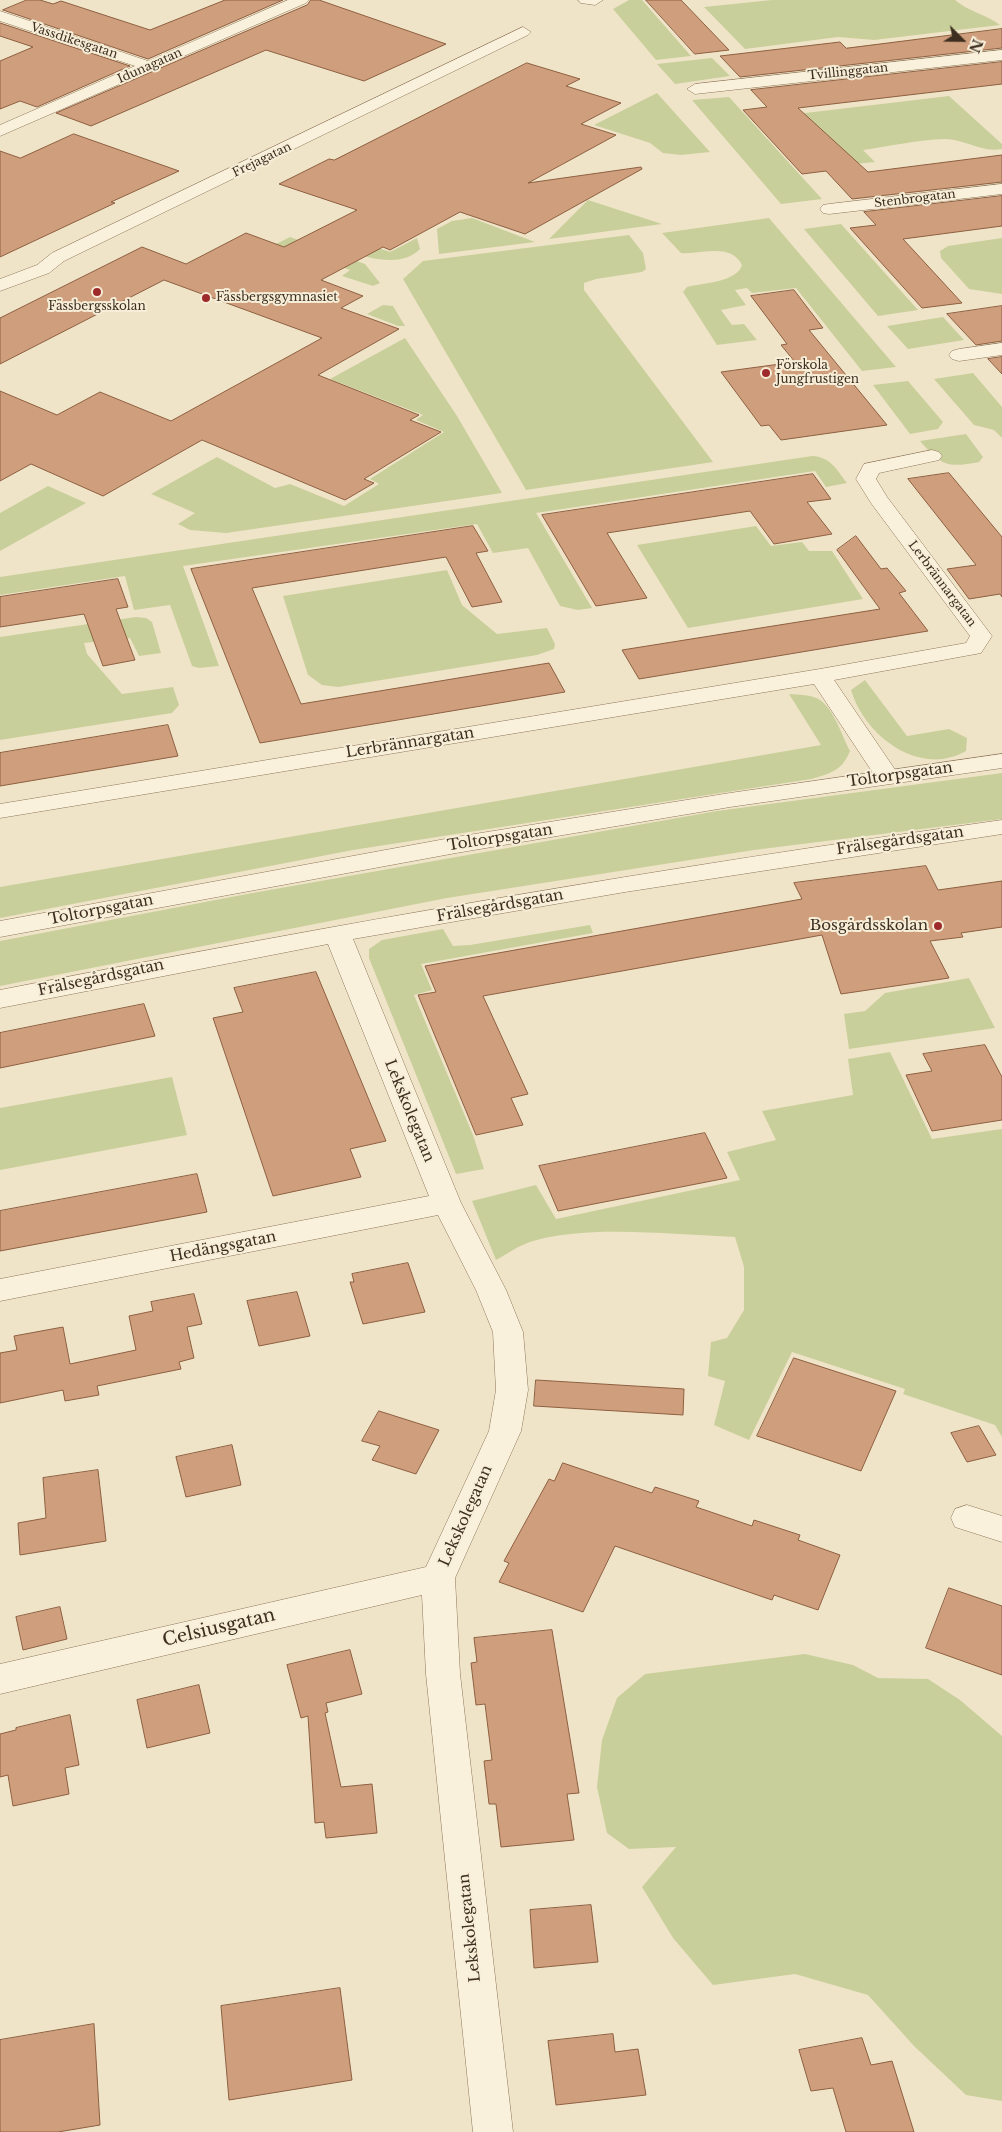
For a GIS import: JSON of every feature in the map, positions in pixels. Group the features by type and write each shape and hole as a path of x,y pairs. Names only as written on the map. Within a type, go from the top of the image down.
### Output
{"street":[{"name":"Idunagatan","path":"0,131 301,0"},
{"path":"586,0 594,0"},
{"name":"Vassdikesgatan","path":"0,16 149,66"},
{"name":"Frejagatan","path":"0,286 43,269 58,257 523,32"},
{"name":"Tvillinggatan","path":"695,89 1002,55"},
{"name":"Stenbrogatan","path":"829,209 1002,189"},
{"path":"959,355 1002,349"},
{"name":"Lerbrännargatan","path":"0,811 820,676 973,648 979,642 980,636 878,500 866,479 871,468 879,465 932,456"},
{"path":"820,676 888,776"},
{"name":"Toltorpsgatan","path":"0,930 456,845 888,776 1002,761"},
{"name":"Frälsegårdsgatan","path":"0,999 164,965 765,860 1002,827"},
{"name":"Lekskolegatan","path":"338,935 446,1203 491,1290 508,1332 512,1390 506,1431 438,1578 443,1674 493,2132"},
{"name":"Hedängsgatan","path":"0,1290 446,1203"},
{"path":"967,1518 1002,1530"},
{"name":"Celsiusgatan","path":"0,1679 438,1578"}],"green space":[{"path":"629,0 642,0 691,56 656,60 613,9"},
{"path":"772,0 955,0 1000,25 874,40 838,37 745,49 704,7"},
{"path":"712,58 730,76 675,84 657,64"},
{"path":"657,93 710,152 681,155 663,153 650,143 594,125"},
{"path":"949,96 1002,144 1002,149 980,148 959,141 945,139 925,141 863,150 875,162 844,165 797,114"},
{"path":"729,97 822,199 781,204 692,100"},
{"path":"588,200 662,224 549,239"},
{"path":"472,218 535,242 439,254 437,229 452,221"},
{"path":"769,218 896,367 862,371 796,288 752,293 747,288 735,290 746,305 721,310 732,325 744,324 757,340 717,345 683,292 687,287 710,283 734,275 742,265 737,258 723,252 681,253 662,233"},
{"path":"841,224 918,310 878,316 804,229"},
{"path":"321,228 390,252 417,238 420,249 409,257 396,260 365,256 307,236"},
{"path":"629,235 643,253 646,269 642,272 596,279 584,283 584,290 713,462 526,490 403,279 423,261"},
{"path":"290,237 365,264 380,283 373,286 342,276 350,270 276,244"},
{"path":"1002,238 1002,294 969,289 941,258 940,251 948,246"},
{"path":"383,305 393,306 405,326 398,326 367,314"},
{"path":"943,317 964,340 908,349 887,326"},
{"path":"405,338 457,416 502,493 226,533 190,530 178,524 195,513 151,494 217,457 275,488 290,484 344,506 379,484 370,479 444,432 416,420 423,415 330,379"},
{"path":"973,373 1002,407 1002,438 994,430 974,425 934,379"},
{"path":"908,381 943,422 938,429 910,434 873,385"},
{"path":"966,434 983,457 979,462 959,465 945,463 934,456 920,441"},
{"path":"812,456 829,461 847,483 826,487 815,471 536,513 592,608 578,610 560,606 528,548 493,553 477,524 183,566 219,666 199,668 192,666 170,605 134,610 125,576 0,595 0,577"},
{"path":"48,486 86,503 0,551 0,513"},
{"path":"756,526 771,546 802,542 809,551 832,551 863,599 688,628 637,545"},
{"path":"447,570 462,605 497,634 547,628 555,644 554,649 537,655 338,687 322,685 308,675 283,596"},
{"path":"136,617 146,618 152,622 161,653 139,656 130,638 84,643 87,654 122,694 173,687 179,705 172,713 0,740 0,637"},
{"path":"865,680 907,736 949,729 967,738 966,751 948,758 930,759 912,755 896,748 868,722 858,707 851,690"},
{"path":"789,694 816,698 825,704 834,716 850,751 847,758 835,770 811,779 353,850 0,918 0,887 821,745"},
{"path":"1002,773 1002,819 754,850 447,898 0,986 0,941 247,894 717,811"},
{"path":"590,925 593,933 421,964 432,990 414,995 473,1135 484,1169 456,1174 369,958 369,949 382,940 443,929 453,946 470,945"},
{"path":"969,978 995,1028 849,1049 844,1014 865,1011 885,993"},
{"path":"890,1052 932,1139 1002,1129 1002,1437 995,1425 903,1394 905,1389 792,1352 749,1440 714,1425 725,1381 708,1376 711,1342 727,1338 744,1310 744,1267 735,1237 631,1232 578,1233 530,1242 496,1260 472,1201 536,1185 556,1219 740,1180 727,1152 776,1140 762,1111 853,1095 848,1059"},
{"path":"172,1077 187,1135 0,1170 0,1108"},
{"path":"805,1654 853,1665 878,1678 928,1679 960,1700 1002,1736 1002,2101 966,2095 914,2046 868,1995 795,1974 713,1985 673,1938 642,1887 676,1847 629,1849 607,1833 597,1787 602,1740 617,1698 645,1674"}],"building":[{"path":"27,0 40,0 53,4 61,1 150,30 225,0 283,0 148,59 3,10"},
{"path":"311,0 319,0 446,44 364,81 266,50 91,126 56,113 307,5"},
{"path":"646,0 681,0 729,50 695,54"},
{"path":"0,23 130,66 37,107 20,101 0,109 0,61 33,47 0,36"},
{"path":"1002,29 1002,48 740,77 720,56 840,42 846,48"},
{"path":"1002,62 1002,84 798,108 868,172 1002,155 1002,182 852,199 826,171 802,174 743,110 767,107 751,90"},
{"path":"527,63 580,79 566,86 621,103 581,124 616,135 528,183 641,167 642,169 525,234 460,212 390,250 383,247 321,280 363,296 341,308 399,329 318,375 419,415 410,420 441,432 364,479 374,483 345,500 202,440 103,496 31,464 0,481 0,391 57,415 100,392 171,421 322,338 164,280 0,364 0,318 142,247 186,264 246,233 284,247 357,210 279,184 329,159 334,160"},
{"path":"74,134 179,171 111,202 115,203 0,257 0,151 20,158"},
{"path":"1002,196 1002,226 903,239 962,303 922,308 850,228 876,225 864,212"},
{"path":"794,290 823,328 809,330 887,425 781,440 769,425 761,426 721,372 795,362 781,345 787,344 751,296"},
{"path":"1002,306 1002,341 976,345 947,314"},
{"path":"1002,357 1002,374 988,359"},
{"path":"949,473 1002,537 1002,597 1000,594 969,599 947,569 976,565 908,479"},
{"path":"813,474 831,499 807,502 832,534 774,544 750,511 607,533 647,598 596,606 542,515"},
{"path":"473,526 488,551 476,553 502,602 472,607 446,557 252,588 301,704 549,663 565,692 260,743 191,569"},
{"path":"856,536 881,569 887,568 906,591 899,593 928,631 639,679 622,650 880,609 837,550"},
{"path":"118,579 128,607 116,609 135,660 103,666 84,614 0,627 0,597"},
{"path":"168,725 178,756 0,786 0,753"},
{"path":"926,866 938,890 1002,881 1002,927 961,933 963,937 930,941 949,978 841,994 822,935 483,996 528,1094 511,1098 523,1125 476,1135 418,995 436,992 425,966 802,899 794,883"},
{"path":"316,972 386,1141 350,1149 361,1177 273,1196 213,1018 243,1012 234,988"},
{"path":"144,1004 155,1036 0,1068 0,1033"},
{"path":"985,1045 1002,1077 1002,1120 932,1131 906,1075 932,1071 923,1054"},
{"path":"705,1133 727,1178 558,1211 539,1166"},
{"path":"197,1174 207,1212 0,1251 0,1211"},
{"path":"408,1263 425,1312 363,1324 350,1282 354,1282 352,1274"},
{"path":"297,1292 310,1336 259,1346 247,1301"},
{"path":"194,1294 202,1324 187,1327 194,1358 179,1362 181,1369 97,1386 99,1395 65,1401 63,1390 0,1403 0,1353 17,1350 14,1336 63,1327 70,1364 136,1350 129,1316 153,1311 151,1302"},
{"path":"794,1358 896,1391 861,1471 757,1436"},
{"path":"536,1380 684,1389 683,1415 534,1406"},
{"path":"379,1411 439,1430 416,1474 372,1460 380,1446 362,1441"},
{"path":"979,1426 996,1455 967,1462 951,1433"},
{"path":"232,1445 241,1485 186,1497 176,1457"},
{"path":"563,1463 652,1493 655,1487 699,1501 696,1507 752,1526 754,1520 800,1535 798,1540 840,1555 818,1610 774,1595 772,1600 615,1546 583,1612 499,1582 509,1563 504,1561 549,1479 554,1481"},
{"path":"98,1470 106,1541 20,1555 18,1523 46,1518 43,1478"},
{"path":"949,1588 1002,1606 1002,1675 926,1648"},
{"path":"60,1607 67,1639 23,1650 16,1617"},
{"path":"552,1630 579,1793 567,1794 574,1840 501,1847 496,1804 489,1804 484,1761 492,1760 485,1704 476,1705 471,1663 477,1662 474,1638"},
{"path":"350,1650 362,1694 326,1703 328,1712 325,1713 341,1787 372,1784 377,1833 326,1838 324,1822 315,1823 308,1716 301,1718 287,1665"},
{"path":"199,1685 210,1733 147,1748 137,1700"},
{"path":"70,1715 79,1765 65,1768 69,1794 13,1806 8,1775 0,1777 0,1734 16,1730 16,1728"},
{"path":"591,1905 598,1962 534,1968 530,1910"},
{"path":"340,1988 352,2080 229,2100 221,2006"},
{"path":"94,2024 100,2125 58,2132 0,2132 0,2040"},
{"path":"613,2034 615,2052 638,2049 646,2095 556,2105 548,2041"},
{"path":"862,2038 871,2065 892,2061 914,2132 846,2132 833,2088 811,2091 799,2050"}],"place":[{"name":"Fässbergsskolan","path":"97,292"},
{"name":"Fässbergsgymnasiet","path":"206,298"},
{"name":"Förskola Jungfrustigen","path":"766,373"},
{"name":"Bosgårdsskolan","path":"938,926"}]}
